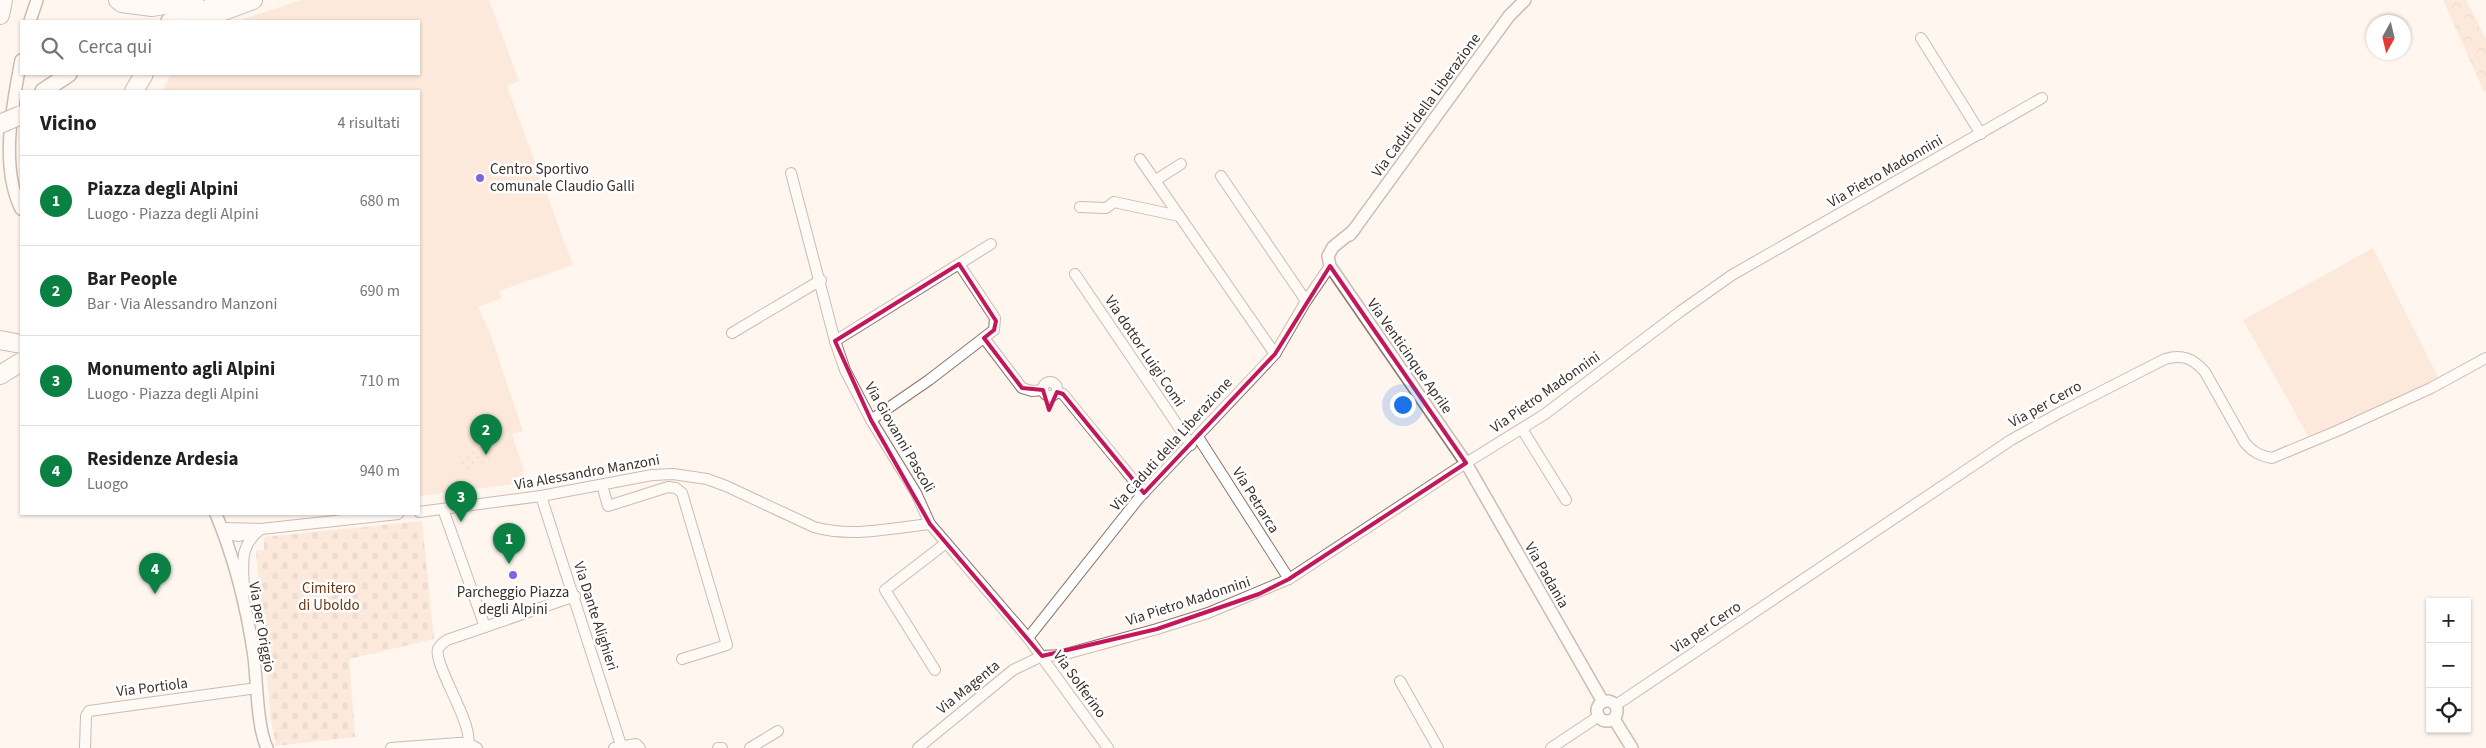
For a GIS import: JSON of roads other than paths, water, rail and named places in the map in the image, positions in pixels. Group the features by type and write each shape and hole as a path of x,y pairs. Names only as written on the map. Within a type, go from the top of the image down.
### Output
{"highway":[{"path":"0,15 3,0"},
{"path":"118,0 122,3 152,7 194,0"},
{"path":"200,20 253,0"},
{"path":"135,90 143,75"},
{"path":"0,124 20,115"},
{"path":"0,340 20,344"},
{"path":"0,375 20,363"}],"main road":[{"path":"172,20 228,0"},
{"path":"45,90 68,75"}],"street":[{"path":"30,20 37,0"},
{"name":"Via Caduti della Liberazione","path":"1028,638 1144,494 1275,354 1306,301 1330,266 1328,256 1333,247 1354,230 1509,16 1525,0"},
{"path":"1920,38 1981,134"},
{"path":"20,66 5,152 9,188 20,207"},
{"name":"Via Pietro Madonnini","path":"1042,656 1062,655 1157,629 1208,613 1289,579 1466,463 1545,414 1681,311 1732,275 2042,98"},
{"path":"1140,159 1275,354"},
{"path":"1156,180 1181,164"},
{"name":"Via Giovanni Pascoli","path":"791,173 821,280 835,341 845,370 871,420 916,493 930,524 1028,638"},
{"path":"1222,176 1306,301"},
{"path":"1080,207 1106,208 1114,202 1179,216"},
{"path":"835,341 991,244"},
{"path":"871,420 994,330 996,321 959,264"},
{"name":"Via Venticinque Aprile","path":"1330,266 1466,463"},
{"name":"Via dottor Luigi Comi","path":"1074,274 1191,445"},
{"path":"732,333 821,280"},
{"path":"984,338 1022,388 1032,391 1043,390 1045,394 1050,396 1057,392 1063,394 1144,494"},
{"name":"Via per Cerro","path":"1616,705 2011,440 2061,412 2165,359 2176,356 2187,357 2198,363 2245,443 2252,451 2261,456 2272,458 2322,438 2431,388 2486,358"},
{"path":"1522,429 1566,500"},
{"name":"Via Petrarca","path":"1198,437 1289,579"},
{"name":"Via Padania","path":"1466,463 1603,702"},
{"name":"Via Alessandro Manzoni","path":"420,512 541,496 652,475 691,476 726,486 814,527 843,533 930,524"},
{"path":"602,485 608,506 668,487 676,488 682,493 727,645 682,659"},
{"name":"Via Dante Alighieri","path":"541,496 575,596 618,746"},
{"path":"443,509 485,627"},
{"name":"Via per Origgio","path":"216,515 244,601 267,748"},
{"path":"223,531 239,536 261,529 389,515"},
{"path":"244,601 244,554 246,544 261,529"},
{"path":"935,670 885,590 946,543"},
{"path":"391,748 473,746 446,678 438,648 447,640 575,596"},
{"name":"Via Solferino","path":"1028,638 1108,748"},
{"name":"Via Magenta","path":"918,748 1013,670 1042,656"},
{"path":"1400,681 1438,748"},
{"name":"Via Portiola","path":"85,748 86,716 89,711 257,688"},
{"path":"1608,701 1616,705 1618,711 1614,719 1605,721 1599,716 1597,710 1603,702 1608,701"},
{"path":"1551,748 1599,716"},
{"path":"1614,719 1632,748"},
{"path":"750,748 778,731"},
{"path":"618,746 636,744 640,748"}],"place":[{"name":"Centro Sportivo comunale Claudio Galli","path":"480,178"},
{"name":"Bar People","path":"486,455"},
{"name":"Monumento agli Alpini","path":"461,522"},
{"name":"Piazza degli Alpini","path":"509,564"},
{"name":"Parcheggio Piazza degli Alpini","path":"513,575"},
{"name":"Residenze Ardesia","path":"155,594"}],"park label":[{"name":"Cimitero di Uboldo","path":"329,596"}]}
